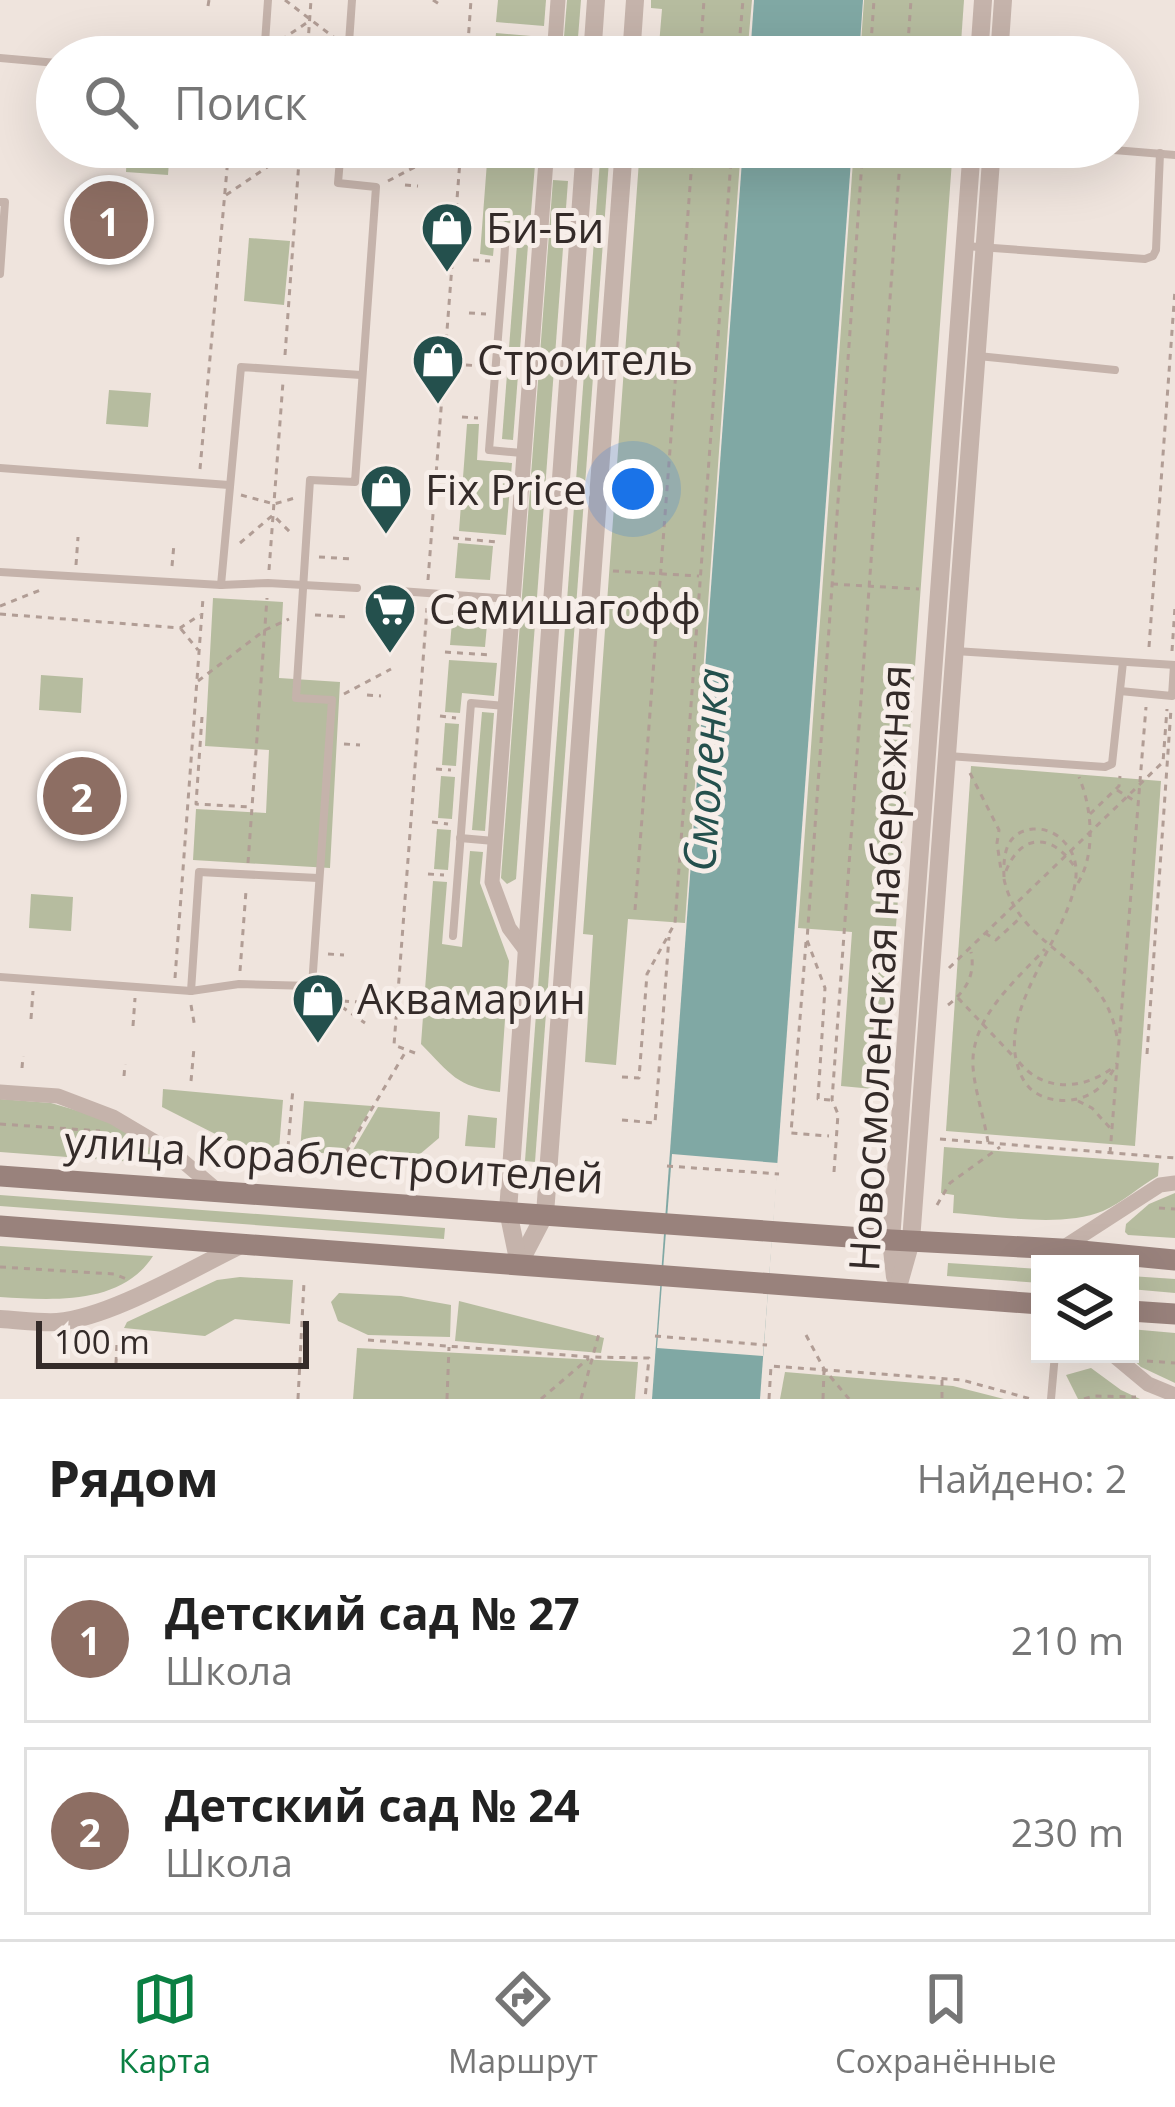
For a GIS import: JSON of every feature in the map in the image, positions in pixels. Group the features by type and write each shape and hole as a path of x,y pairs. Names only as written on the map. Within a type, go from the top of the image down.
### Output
{"main road":[{"name":"улица Кораблестроителей","path":"0,1176 901,1240"},
{"path":"0,1226 1031,1303"},
{"path":"901,1240 1175,1261"},
{"path":"1139,1312 1175,1314"}],"street":[{"path":"555,36 558,0"},
{"path":"593,36 596,0"},
{"path":"632,36 635,0"},
{"path":"980,36 983,0"},
{"path":"1000,36 1003,0"},
{"path":"526,952 509,928 492,882 546,168"},
{"path":"519,1264 508,1211 583,168"},
{"path":"519,1264 545,1214 623,168"},
{"name":"Новосмоленская набережная","path":"945,650 976,356 973,168"},
{"name":"Новосмоленская набережная","path":"896,1294 946,757 945,650 975,247 988,168"},
{"path":"0,1092 58,1096 112,1117 172,1152 219,1192"},
{"path":"1061,1249 1160,1185 1175,1183"},
{"path":"0,1319 57,1322 82,1317 244,1244"},
{"path":"1123,1363 1148,1384 1175,1395"}],"lane":[{"path":"265,36 268,0"},
{"path":"349,36 352,0"},
{"path":"0,58 36,61"},
{"path":"1139,151 1175,154"},
{"path":"975,247 1153,256 1160,153"},
{"path":"0,977 191,991 239,984 312,986 332,700 296,698 310,480 355,482 376,188 338,183 339,168"},
{"path":"0,202 5,202 0,274"},
{"path":"523,453 489,450 506,232 541,235"},
{"path":"976,356 1115,370"},
{"path":"221,585 241,367 362,375"},
{"path":"0,468 229,488"},
{"path":"0,572 221,585 357,587"},
{"path":"386,590 513,600"},
{"path":"945,650 1174,663 1170,695 1120,691"},
{"path":"946,757 1112,764 1123,662"},
{"path":"453,936 471,703 505,706"},
{"path":"460,838 494,841"},
{"path":"191,991 199,872 318,878"},
{"path":"1052,1396 1054,1363"}],"path":[{"path":"285,0 328,36"},
{"path":"308,36 311,0"},
{"path":"433,0 440,4"},
{"path":"468,36 471,0"},
{"path":"701,36 704,0"},
{"path":"739,36 742,0"},
{"path":"871,36 874,0"},
{"path":"908,36 911,0"},
{"path":"289,36 309,21"},
{"path":"198,483 227,168"},
{"path":"225,196 267,168"},
{"path":"239,984 297,168"},
{"path":"376,188 413,168"},
{"path":"432,536 458,168"},
{"path":"635,910 691,168"},
{"path":"622,1077 639,1078 647,974 675,923 730,168"},
{"path":"829,1136 791,1133 861,168"},
{"path":"834,1172 838,1114 832,1100 900,168"},
{"path":"405,185 418,186"},
{"path":"473,260 504,262"},
{"path":"1147,663 1175,290"},
{"path":"469,313 500,315"},
{"path":"466,365 496,367"},
{"path":"462,417 492,419"},
{"path":"355,482 402,514"},
{"path":"229,488 274,503 309,495"},
{"path":"381,491 395,492"},
{"path":"223,557 273,515"},
{"path":"273,515 305,551 353,560"},
{"path":"0,606 75,576 78,537"},
{"path":"171,582 174,544"},
{"path":"593,572 701,576"},
{"path":"175,990 204,584"},
{"path":"830,584 925,589"},
{"path":"1174,663 1175,607"},
{"path":"0,614 180,628 202,614"},
{"path":"197,682 265,630 301,614 349,617"},
{"path":"180,628 199,652"},
{"path":"415,1053 394,1045 423,656"},
{"path":"332,700 391,669"},
{"path":"1110,1153 1147,693"},
{"path":"367,695 381,696"},
{"path":"1147,1054 1170,695"},
{"path":"440,716 470,719"},
{"path":"202,717 196,803 252,808"},
{"path":"328,743 360,745"},
{"path":"946,757 999,830 998,860 1013,907 1106,1000 1119,1045"},
{"path":"1089,815 1119,786 1115,759"},
{"path":"948,969 1165,760"},
{"path":"244,765 255,766"},
{"path":"1072,765 1087,796 1084,874 1030,980 1013,1040 1021,1077 1032,1090 1092,1108 1112,1131"},
{"path":"436,770 465,771"},
{"path":"1115,789 1138,803"},
{"path":"432,822 461,825"},
{"path":"1004,877 1006,844 1029,829 1045,830 1060,837 1069,852 1076,886"},
{"path":"1004,877 1021,847 1046,842 1069,852"},
{"path":"428,874 458,876"},
{"path":"985,933 996,940 1020,918"},
{"path":"622,1120 655,1123 669,935"},
{"path":"807,940 825,988 818,1099 832,1100"},
{"path":"988,1142 973,1068 974,1049 994,1007 1050,944"},
{"path":"946,1006 958,998 971,977 970,948"},
{"path":"31,1019 34,979"},
{"path":"312,986 365,1023"},
{"path":"133,1026 136,987"},
{"path":"191,991 195,1028"},
{"path":"958,998 1026,1072 1042,1082 1077,1085 1117,1064"},
{"path":"343,1000 358,1002"},
{"path":"191,1081 194,1048"},
{"path":"334,1173 407,1050"},
{"path":"22,1068 23,1056"},
{"path":"124,1076 125,1064"},
{"path":"1076,1100 1096,1092 1117,1064"},
{"path":"286,1171 293,1088"},
{"path":"0,1124 118,1132"},
{"path":"938,1138 1175,1158"},
{"path":"937,1205 950,1183 1004,1144"},
{"path":"668,1166 779,1174"},
{"path":"0,1268 114,1274 148,1289"},
{"path":"298,1399 304,1282"},
{"path":"581,1399 601,1330"},
{"path":"806,1335 824,1369 849,1399"},
{"path":"655,1336 766,1345"},
{"path":"368,1340 649,1358 645,1399"},
{"path":"116,1363 118,1343"},
{"path":"446,1399 449,1346"},
{"path":"541,1399 550,1397 591,1357"},
{"path":"770,1399 772,1366 962,1380 1031,1399"},
{"path":"824,1369 824,1399"},
{"path":"942,1378 942,1399"},
{"path":"1084,1399 1144,1397"}],"green space":[{"path":"498,0 546,0 544,26 496,22"},
{"path":"567,0 581,0 578,36 564,36"},
{"path":"651,0 752,0 749,36 660,36 662,9 651,8"},
{"path":"864,0 964,0 961,36 861,36"},
{"path":"126,168 168,168 168,175 126,172"},
{"path":"487,168 535,168 530,224 496,222 493,256 480,254"},
{"path":"599,168 608,168 535,1162 525,1161"},
{"path":"638,168 739,168 685,923 628,919 616,1065 585,1062 593,935 583,934"},
{"path":"852,168 951,168 884,1090 841,1086 852,932 798,928"},
{"path":"553,180 568,181 516,879 507,884 501,878"},
{"path":"249,238 290,241 284,305 244,301"},
{"path":"517,244 528,245 513,440 502,439"},
{"path":"109,390 151,393 148,427 106,424"},
{"path":"467,424 479,424 477,460 512,463 506,535 459,531"},
{"path":"458,543 493,546 490,580 455,578"},
{"path":"213,598 283,602 279,678 340,682 330,868 193,860 196,809 266,813 269,750 205,746"},
{"path":"453,610 488,613 485,647 450,645"},
{"path":"449,660 497,663 494,696 462,693 460,713 445,712"},
{"path":"41,675 83,678 81,713 39,710"},
{"path":"482,712 494,713 485,831 472,830"},
{"path":"445,723 459,724 456,766 442,765"},
{"path":"971,766 1161,781 1135,1146 946,1131"},
{"path":"441,776 455,777 452,819 438,818"},
{"path":"437,829 451,830 448,870 434,869"},
{"path":"470,851 483,852 480,883 509,961 500,1092 464,1083 421,1044 433,881 447,882 442,944 462,947"},
{"path":"31,894 73,897 71,931 29,928"},
{"path":"163,1089 283,1100 279,1149 235,1144 162,1107"},
{"path":"0,1099 51,1103 111,1122 160,1154 161,1164 0,1152"},
{"path":"304,1101 372,1106 344,1155 300,1151"},
{"path":"378,1107 440,1112 439,1138 413,1160 350,1155"},
{"path":"468,1115 497,1118 495,1148 465,1146"},
{"path":"944,1147 1159,1163 1158,1176 1110,1208 1087,1216 1029,1220 953,1213 954,1195 941,1193"},
{"path":"1175,1193 1175,1238 1125,1232 1126,1224 1149,1204"},
{"path":"0,1195 445,1228 444,1239 0,1206"},
{"path":"0,1246 153,1256 123,1284 104,1292 62,1299 0,1297"},
{"path":"948,1263 1031,1268 1031,1282 947,1276"},
{"path":"1139,1277 1175,1279 1175,1293 1139,1290"},
{"path":"217,1280 293,1280 290,1324 235,1319 205,1336 124,1328 127,1322"},
{"path":"339,1293 401,1296 451,1305 450,1337 368,1335 338,1321 331,1302"},
{"path":"459,1301 604,1338 601,1353 455,1341"},
{"path":"1139,1330 1175,1333 1175,1383 1137,1363"},
{"path":"357,1348 638,1362 635,1399 353,1399"},
{"path":"1091,1368 1140,1399 1078,1399 1066,1375"},
{"path":"785,1372 953,1386 1004,1399 780,1399"}],"water":[{"path":"754,0 863,0 860,36 751,36"},
{"name":"Смоленка","path":"741,168 850,168 760,1399 652,1399"}],"pier":[{"path":"672,1154 778,1163 763,1356 657,1348"}],"place":[{"name":"Детский сад № 27","path":"109,220"},
{"name":"Би-Би","path":"447,274"},
{"name":"Строитель","path":"438,406"},
{"name":"Fix Price","path":"386,536"},
{"name":"Семишагофф","path":"390,655"},
{"name":"Детский сад № 24","path":"82,796"},
{"name":"Аквамарин","path":"318,1045"}]}
